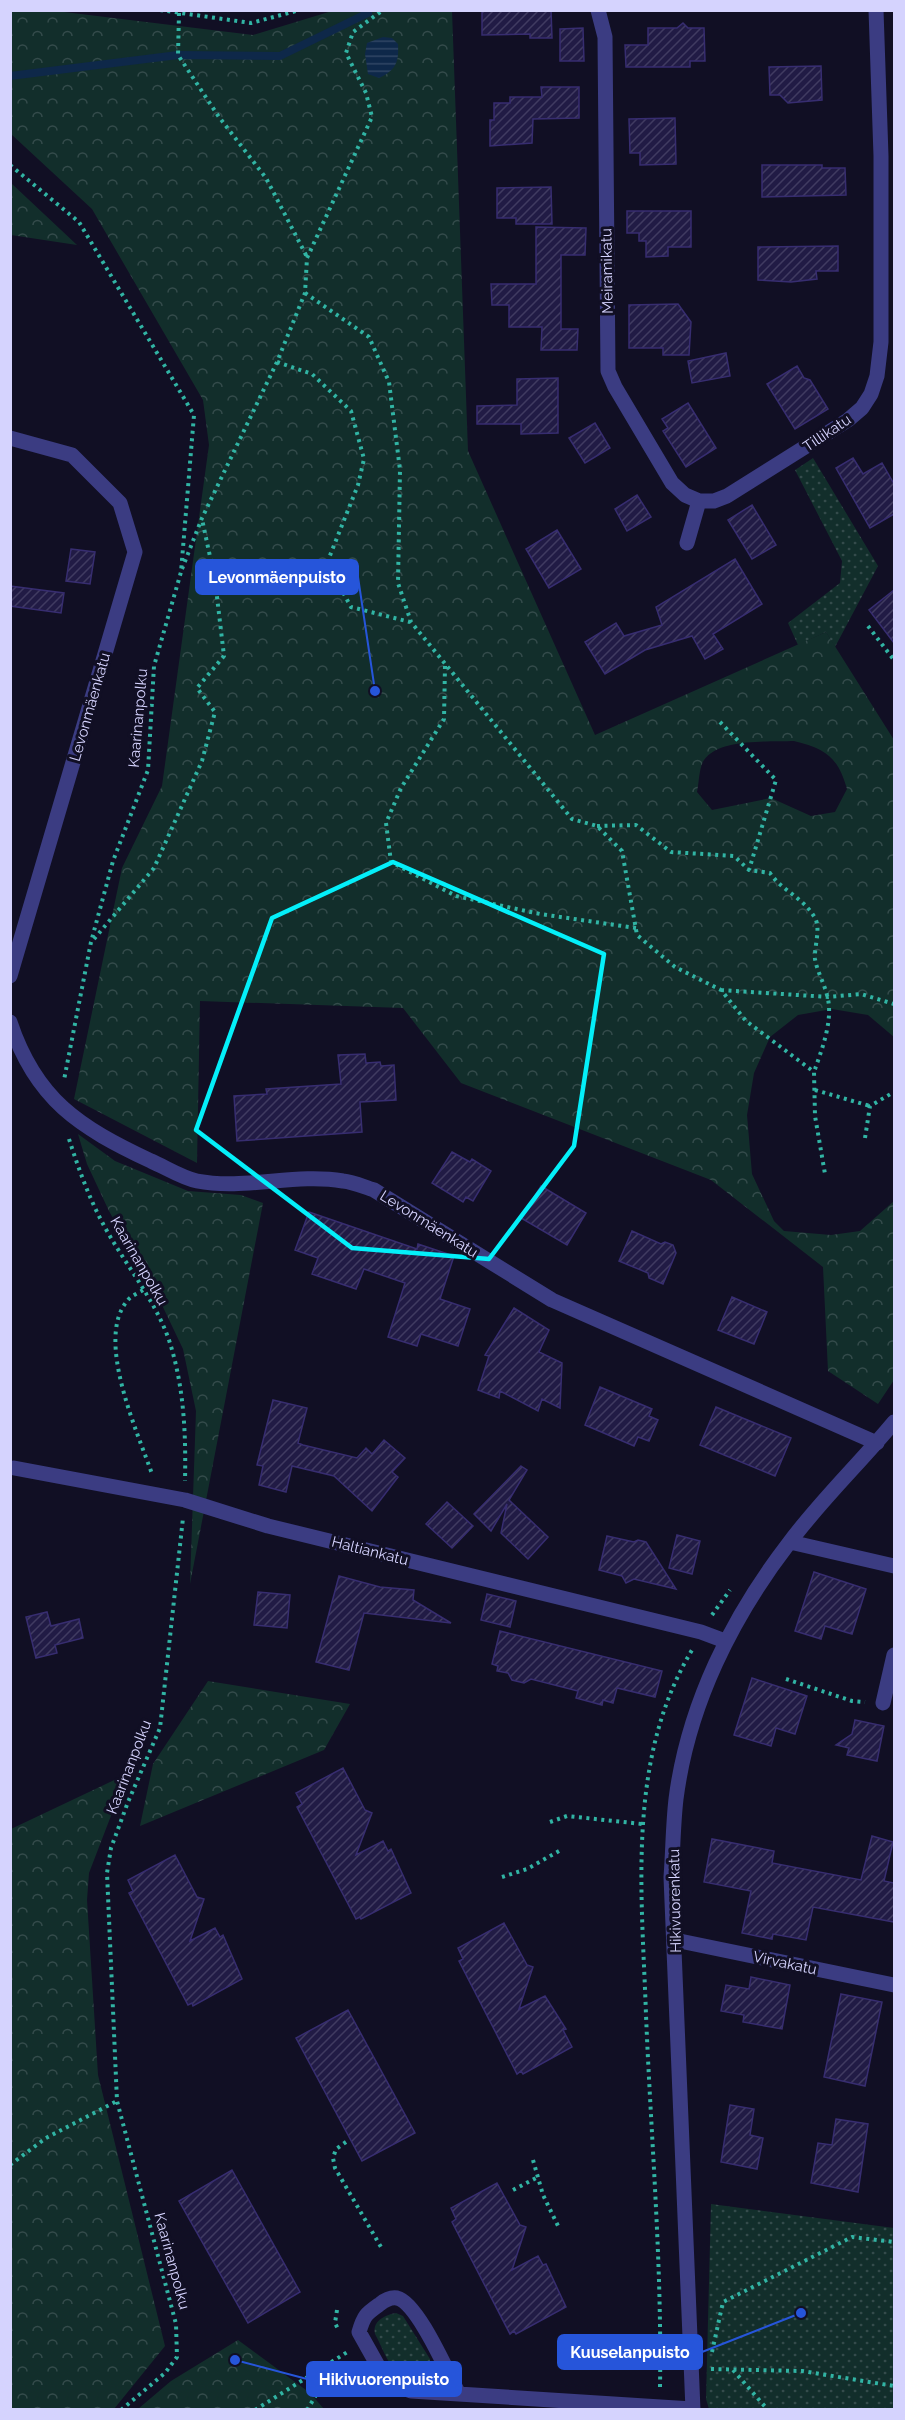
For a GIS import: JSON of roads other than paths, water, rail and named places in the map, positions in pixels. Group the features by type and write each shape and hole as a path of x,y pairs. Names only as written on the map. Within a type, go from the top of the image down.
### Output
{"street":[{"name":"Meiramikatu","path":"598,10 605,37 608,371 615,387 672,483 685,495 699,501"},
{"path":"876,10 888,157"},
{"name":"Tillikatu","path":"699,501 714,501 727,496 832,432 862,408 871,394 878,376 881,342 888,157"},
{"name":"Levonmäenkatu","path":"10,438 72,455 120,503 135,552 10,976"},
{"path":"687,543 699,501"},
{"name":"Levonmäenkatu","path":"10,1022 20,1052 47,1094 58,1105 114,1143 195,1181 225,1183 343,1181 374,1190 552,1300 877,1443"},
{"name":"Hikivuorenkatu","path":"692,2409 671,1877 676,1799 698,1711 725,1641 749,1599 790,1542 894,1422"},
{"name":"Haltiankatu","path":"14,1468 185,1500 268,1526 702,1632 725,1641"},
{"path":"790,1542 894,1566"},
{"path":"883,1703 894,1655"},
{"name":"Virvakatu","path":"675,1940 894,1985"},
{"path":"459,2394 419,2319 404,2301 395,2297 364,2314 359,2332 363,2343 387,2382 411,2391 692,2409"}],"water":[{"path":"383,37 392,38 398,44 398,56 393,68 379,78 368,74 365,54 367,43"}],"waterway":[{"path":"10,76 178,55 280,56 368,13"}],"place":[{"name":"Levonmäenpuisto","path":"375,691"},
{"name":"Kuuselanpuisto","path":"801,2313"},
{"name":"Hikivuorenpuisto","path":"235,2360"}]}
